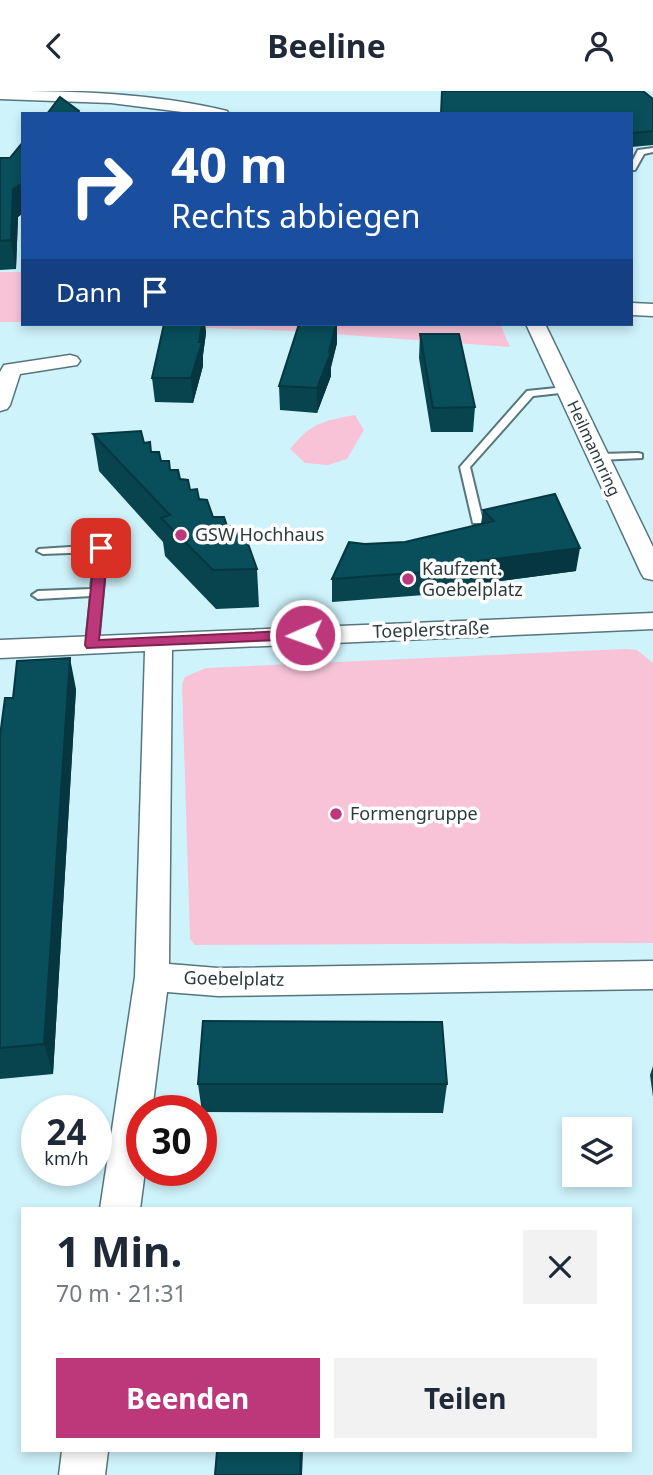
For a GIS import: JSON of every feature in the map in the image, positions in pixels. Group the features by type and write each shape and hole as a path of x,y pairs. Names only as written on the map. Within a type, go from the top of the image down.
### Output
{"street":[{"path":"0,95 151,103 209,112"},
{"path":"633,309 653,310"},
{"name":"Heilmannring","path":"536,326 653,573"},
{"path":"0,405 10,369 70,361"},
{"name":"Toeplerstraße","path":"0,649 653,621"},
{"path":"120,1207 152,977 159,641"},
{"name":"Goebelplatz","path":"152,977 218,982 653,975"},
{"path":"82,1475 85,1452"}],"lane":[{"path":"633,166 641,152 653,151"},
{"path":"477,521 465,467 530,393 566,390"},
{"path":"598,457 638,456"},
{"path":"43,551 101,548 92,645"},
{"path":"38,595 97,592"}],"shaded area":[{"path":"0,272 21,272 21,322 0,322"},
{"path":"158,326 501,326 510,347 292,331"},
{"path":"355,415 364,430 347,459 328,465 305,463 290,449 311,428 334,419"},
{"path":"637,650 653,663 653,943 195,945 190,939 182,684 185,677 206,668"}],"building":[{"path":"442,91 643,91 653,99 653,131 633,133 633,112 441,112"},
{"path":"60,97 79,111 78,112 49,112"},
{"path":"21,144 21,184 13,189 11,240 0,241 0,158 10,158"},
{"path":"164,326 202,326 199,342 202,342 191,378 152,378"},
{"path":"298,326 336,326 331,352 317,388 279,386"},
{"path":"420,334 459,334 475,407 433,408"},
{"path":"141,431 144,443 150,442 151,452 159,452 161,461 169,461 170,470 178,470 180,479 188,480 190,490 197,489 199,499 207,500 213,517 224,517 227,526 235,527 238,539 246,538 257,569 213,570 161,518 170,515 93,434"},
{"path":"555,494 580,548 478,561 480,568 332,579 349,542 405,542 494,521 483,510"},
{"path":"70,658 44,1044 0,1048 0,736 5,698 13,698 17,661"},
{"path":"203,1021 442,1022 447,1084 198,1084"},
{"path":"217,1452 301,1452 300,1475 215,1475"}],"place":[{"name":"GSW Hochhaus","path":"181,535"},
{"name":"Kaufzent. Goebelplatz","path":"408,579"},
{"name":"Formengruppe","path":"336,814"}],"route":[{"path":"101,548 92,645 305,635"}]}
